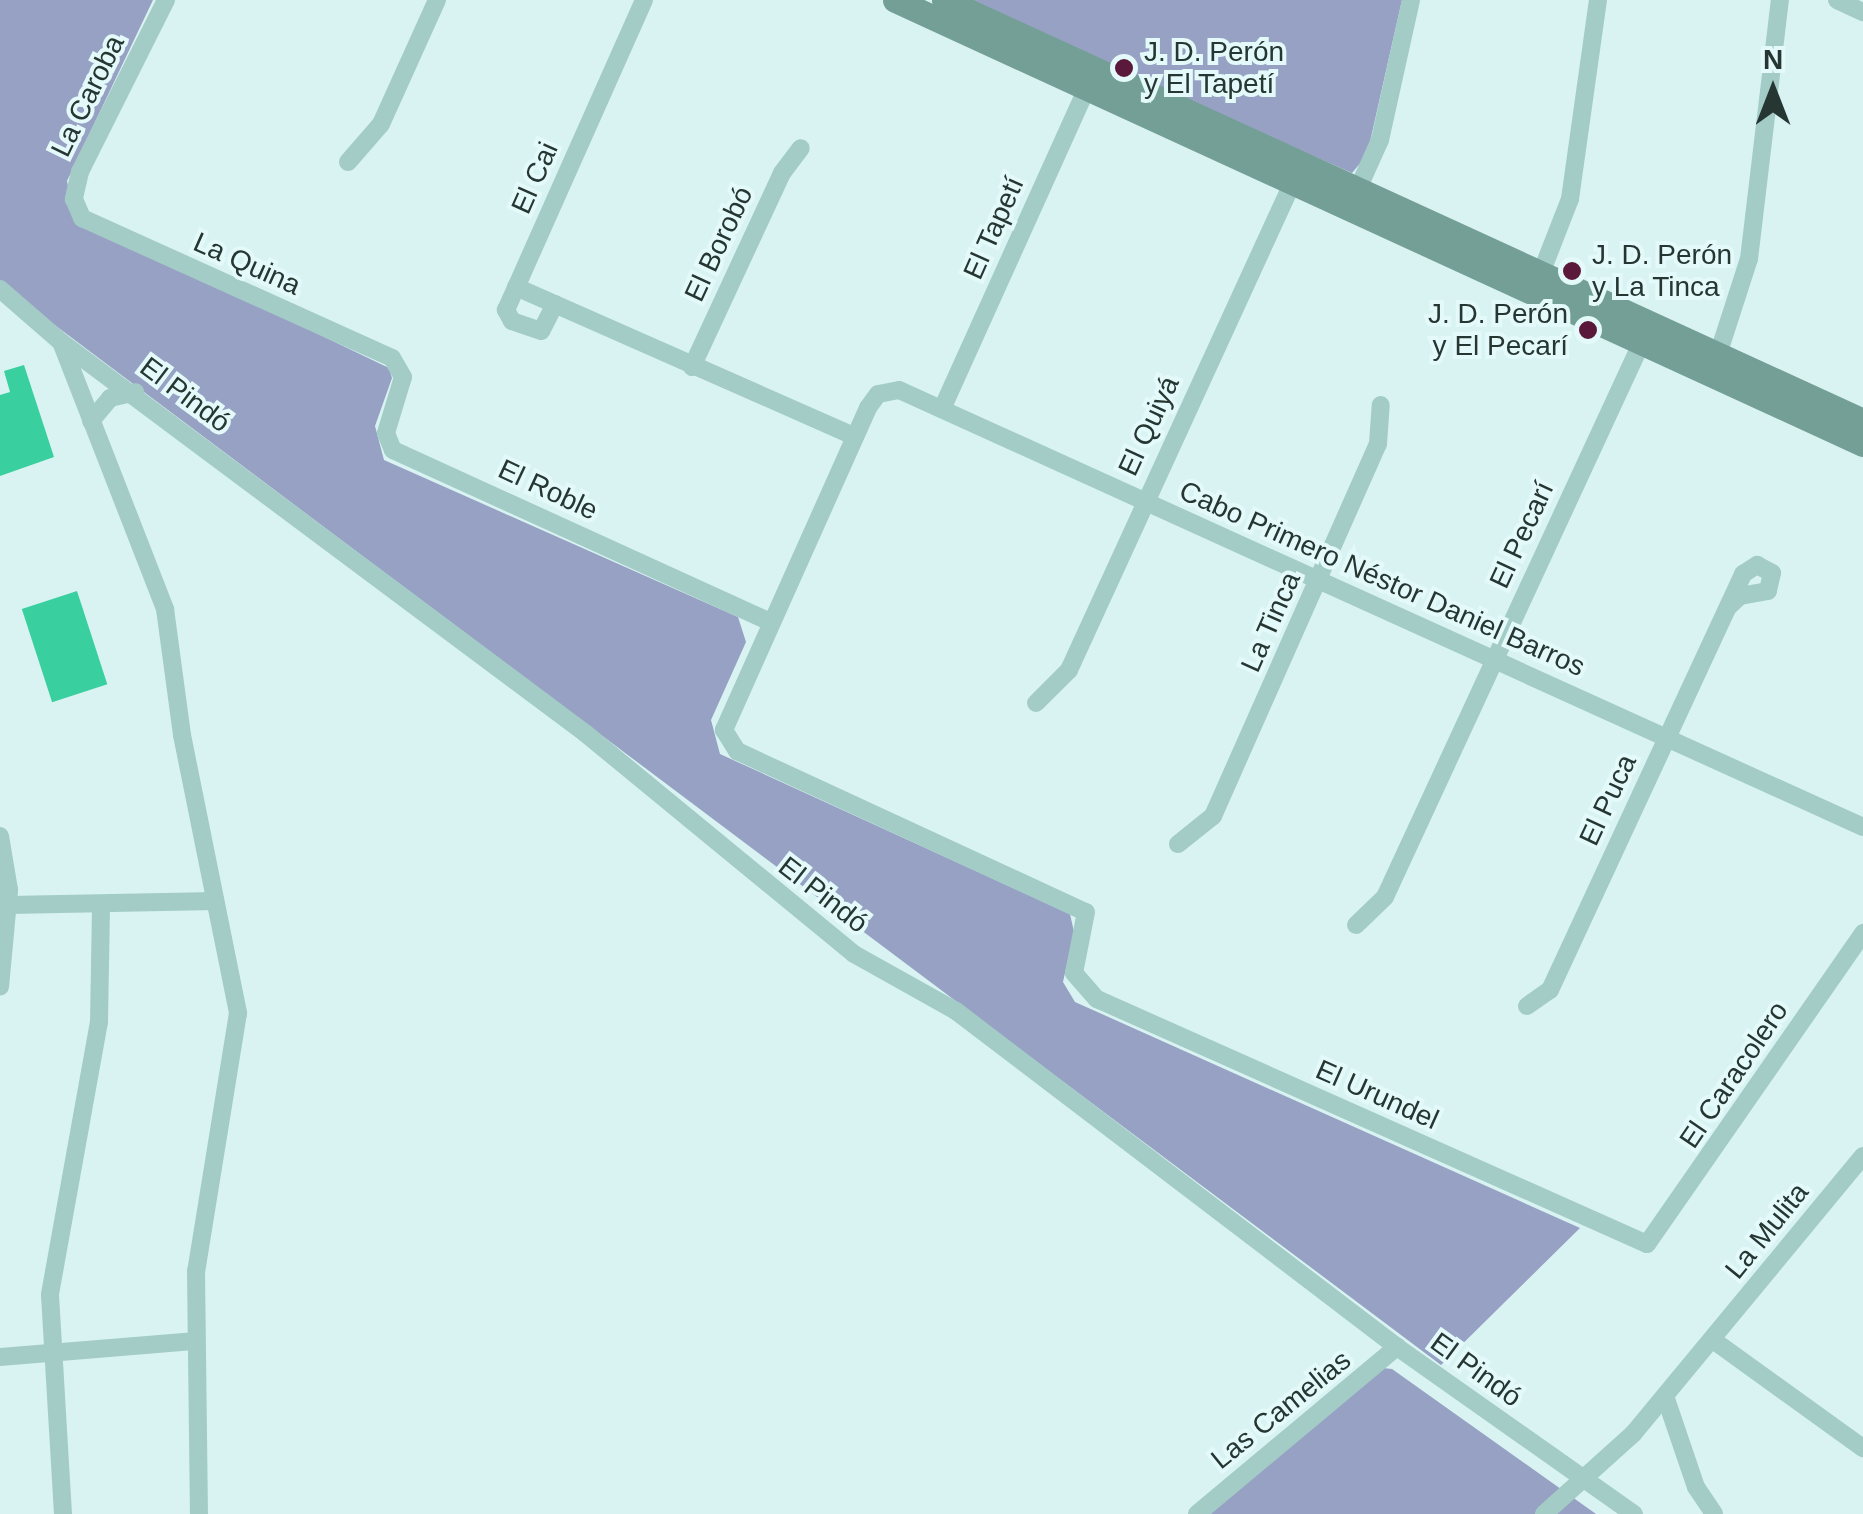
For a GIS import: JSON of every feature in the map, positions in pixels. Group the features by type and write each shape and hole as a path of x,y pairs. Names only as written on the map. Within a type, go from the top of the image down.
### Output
{"main road":[{"path":"895,0 1091,79 1715,364 1863,420"},
{"path":"944,0 1091,79"},
{"path":"1715,364 1863,444"}],"street":[{"name":"La Caroba","path":"82,218 74,199 80,172 166,0"},
{"path":"348,162 381,124 437,0"},
{"name":"El Cai","path":"516,287 644,0"},
{"path":"1354,199 1380,140 1411,0"},
{"path":"1537,283 1570,199 1598,0"},
{"path":"1715,364 1750,258 1780,0"},
{"path":"1837,0 1863,12"},
{"name":"El Tapetí","path":"942,409 1091,79"},
{"name":"El Borobó","path":"692,366 782,173 801,148"},
{"name":"El Quiyá","path":"1036,703 1069,670 1297,173"},
{"name":"La Quina","path":"82,218 392,358"},
{"path":"555,304 541,331 524,326 506,310 516,287 555,304 692,366 854,436 770,622"},
{"name":"El Pindó","path":"0,289 62,342 135,392 585,733 823,931 891,978 956,1010 1397,1347 1634,1514"},
{"name":"El Pecarí","path":"1356,925 1385,897 1646,333"},
{"path":"62,342 164,609 239,1028 198,1243 199,1514"},
{"name":"El Roble","path":"392,358 403,376 386,433 393,450 770,622"},
{"name":"Cabo Primero Néstor Daniel Barros","path":"854,436 878,394 899,390 1863,827"},
{"path":"91,421 110,398 135,392"},
{"name":"La Tinca","path":"1178,844 1213,816 1378,444 1382,405"},
{"name":"El Puca","path":"1527,1006 1550,990 1728,607"},
{"name":"El Urundel","path":"770,622 724,730 736,751 1077,905 1086,912 1088,926 1074,973 1086,992 1647,1244"},
{"path":"0,836 9,905 0,987"},
{"path":"9,905 101,908 215,902"},
{"path":"63,1514 49,1353 52,1272 99,1022 101,908"},
{"name":"El Caracolero","path":"1647,1244 1863,933"},
{"name":"La Mulita","path":"1544,1514 1579,1478 1619,1448 1863,1156"},
{"path":"1713,1340 1863,1448"},
{"path":"0,1356 196,1341"},
{"name":"Las Camelias","path":"1197,1514 1397,1347"},
{"path":"1665,1396 1696,1487 1714,1514"}],"shaded area":[{"path":"0,0 153,0 67,181 74,217 389,368 392,378 375,426 384,460 738,617 746,642 711,720 720,754 1070,914 1074,932 1063,982 1075,1002 1580,1228 1441,1365 0,284"},
{"path":"961,0 1402,0 1367,155 1352,173"},
{"path":"1383,1368 1392,1369 1596,1514 1208,1514"}],"building":[{"path":"24,365 54,457 0,476 0,395 10,392 4,371"},
{"path":"77,591 107,684 52,702 22,609"}],"place":[{"name":"J. D. Perón y El Tapetí","path":"1124,68"},
{"name":"J. D. Perón y La Tinca","path":"1572,271"},
{"name":"J. D. Perón y El Pecarí","path":"1588,330"}]}
